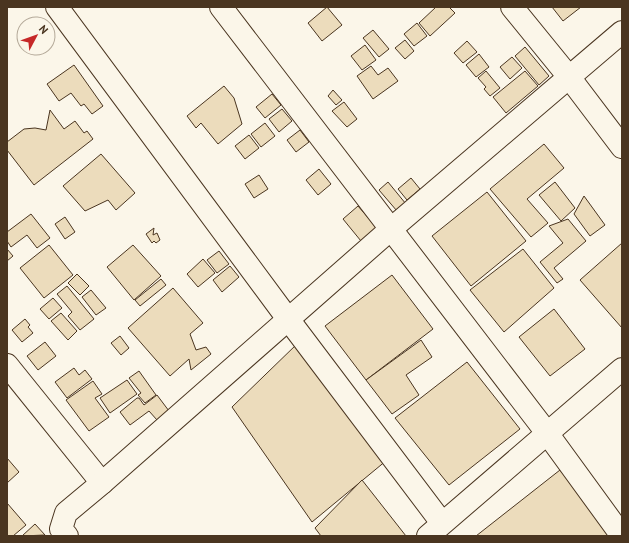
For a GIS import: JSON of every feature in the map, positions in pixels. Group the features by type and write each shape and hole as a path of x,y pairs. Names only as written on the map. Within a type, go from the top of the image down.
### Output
{"street":[{"path":"57,7 288,319 435,530 622,369"},
{"path":"221,7 547,433 622,536"},
{"path":"512,7 569,77 622,147"},
{"path":"67,536 61,529 66,512 102,483 391,229 622,32"},
{"path":"7,365 15,390 102,483"}],"building":[{"path":"327,7 342,25 322,41 308,23"},
{"path":"436,7 449,7 455,13 430,36 419,23"},
{"path":"552,7 581,7 563,21"},
{"path":"417,23 427,36 414,46 404,34"},
{"path":"373,30 389,49 379,57 363,38"},
{"path":"405,40 414,51 405,59 395,48"},
{"path":"467,41 477,52 463,63 454,53"},
{"path":"365,45 376,60 362,70 351,56"},
{"path":"525,47 549,76 539,85 515,56"},
{"path":"479,54 489,67 476,77 466,65"},
{"path":"512,57 522,68 510,79 500,67"},
{"path":"74,65 103,106 92,114 84,104 81,106 71,93 59,101 47,84"},
{"path":"371,66 378,75 388,68 398,81 373,99 357,76"},
{"path":"486,71 500,88 490,96 484,89 486,87 478,78"},
{"path":"525,71 538,86 506,113 493,97"},
{"path":"224,86 234,98 242,124 218,144 201,123 196,128 187,116"},
{"path":"333,90 342,100 336,105 328,96"},
{"path":"272,94 281,105 265,118 256,107"},
{"path":"344,102 357,119 347,127 332,111"},
{"path":"282,109 292,121 279,132 269,119"},
{"path":"50,110 64,129 75,121 84,133 87,131 93,139 34,185 7,150 7,142 24,129 35,128 46,130"},
{"path":"265,123 275,136 261,147 251,134"},
{"path":"300,130 309,142 296,152 287,140"},
{"path":"249,135 259,148 245,159 235,146"},
{"path":"544,144 564,168 527,199 548,223 531,237 490,189"},
{"path":"101,154 135,193 116,210 108,200 85,211 63,186"},
{"path":"319,169 331,184 318,195 306,180"},
{"path":"259,175 268,189 254,198 245,184"},
{"path":"411,178 420,189 407,200 398,189"},
{"path":"388,182 406,204 397,211 379,190"},
{"path":"555,182 575,208 561,221 539,195"},
{"path":"487,192 526,241 471,286 432,236"},
{"path":"584,196 605,225 590,236 574,214"},
{"path":"358,206 377,228 361,241 343,219"},
{"path":"31,214 50,238 37,248 27,235 11,247 7,241 7,232"},
{"path":"65,217 75,232 65,239 55,224"},
{"path":"568,219 586,241 554,268 563,279 557,283 540,262 563,243 549,226"},
{"path":"154,228 153,235 157,233 160,240 156,243 154,241 152,243 146,234"},
{"path":"622,243 622,328 580,280"},
{"path":"49,245 73,275 44,298 20,268"},
{"path":"133,245 161,276 134,300 107,267"},
{"path":"7,249 13,256 7,261"},
{"path":"523,249 554,288 504,332 470,290"},
{"path":"219,251 229,264 217,273 207,260"},
{"path":"203,259 215,273 198,287 187,274"},
{"path":"230,266 239,277 222,292 213,280"},
{"path":"77,274 89,286 80,295 68,283"},
{"path":"392,275 433,329 366,380 325,326"},
{"path":"161,279 166,285 140,306 135,300"},
{"path":"67,286 94,319 80,330 68,316 72,312 57,294"},
{"path":"173,288 203,323 190,334 196,350 206,347 211,354 191,370 189,359 170,376 128,328"},
{"path":"91,290 106,308 96,315 82,297"},
{"path":"53,298 62,308 49,319 40,309"},
{"path":"554,309 585,349 550,376 519,337"},
{"path":"61,313 77,331 68,340 51,321"},
{"path":"25,319 30,325 28,327 33,333 22,342 12,330"},
{"path":"120,336 129,348 121,355 111,343"},
{"path":"421,340 432,357 406,375 419,395 392,414 366,380"},
{"path":"45,342 56,356 38,370 27,356"},
{"path":"298,343 387,460 312,522 232,407"},
{"path":"467,362 520,429 449,485 395,418"},
{"path":"74,368 79,375 85,370 92,379 67,398 55,382"},
{"path":"139,371 156,395 145,403 138,395 141,393 129,378"},
{"path":"127,380 137,394 110,413 100,398"},
{"path":"93,381 102,394 95,398 109,417 89,431 66,400"},
{"path":"157,395 169,411 157,420 149,411 130,425 120,412 137,398 139,398 144,405"},
{"path":"7,458 19,472 7,483"},
{"path":"560,470 614,536 476,536"},
{"path":"362,480 406,536 321,536 315,528"},
{"path":"7,503 26,525 13,536 7,536"},
{"path":"35,524 45,535 22,536"}]}
